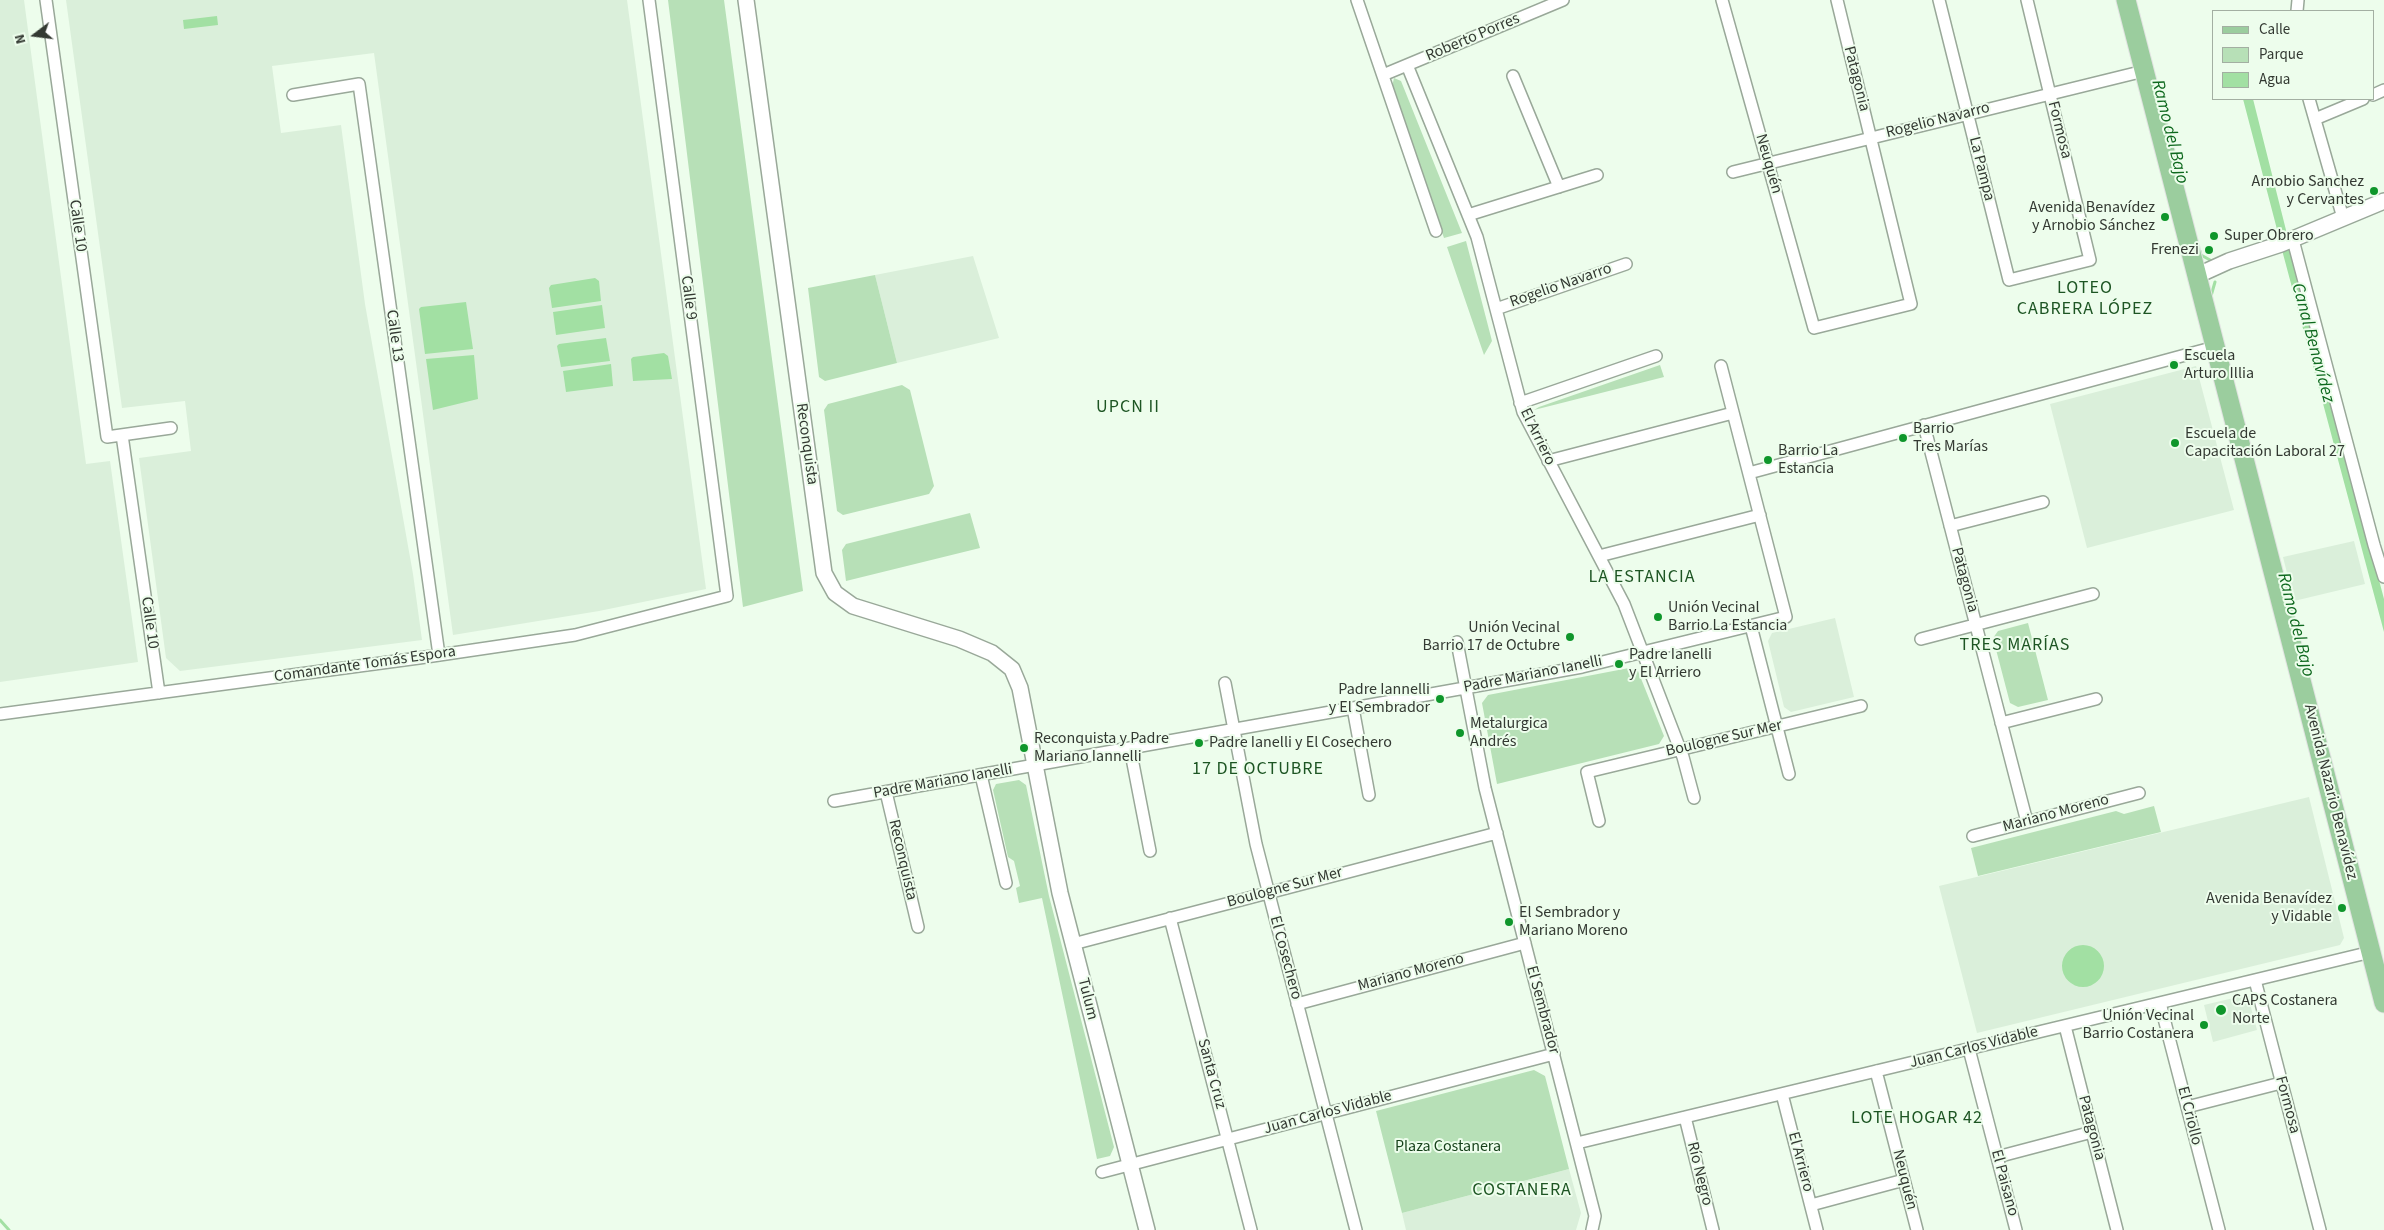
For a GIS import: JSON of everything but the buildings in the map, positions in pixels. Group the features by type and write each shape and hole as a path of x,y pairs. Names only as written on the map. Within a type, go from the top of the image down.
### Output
{"main road":[{"name":"Avenida Nazario Benavídez","path":"2126,0 2384,1003"}],"street":[{"name":"Calle 10","path":"46,0 107,437 122,435 158,693"},
{"name":"Calle 9","path":"649,0 727,596"},
{"name":"Reconquista","path":"746,0 821,553 828,582 835,593 853,606 974,644 1004,662 1014,674 1020,688 1035,766"},
{"path":"1357,0 1436,231"},
{"name":"Roberto Porres","path":"1383,75 1563,0"},
{"name":"Neuquén","path":"1722,0 1814,328"},
{"name":"Patagonia","path":"1814,328 1911,304 1837,0"},
{"name":"La Pampa","path":"1940,0 2009,280"},
{"name":"Formosa","path":"2009,280 2090,260 2027,0"},
{"name":"El Arriero","path":"1407,65 1477,237 1523,412 1624,604 1680,750 1694,798"},
{"name":"Rogelio Navarro","path":"1733,172 2144,71"},
{"path":"1513,76 1559,187"},
{"name":"Calle 13","path":"293,95 359,84 439,656"},
{"path":"2309,100 2343,218"},
{"path":"2315,119 2361,100"},
{"path":"1468,215 1597,175"},
{"path":"2196,276 2230,261 2288,242 2384,201"},
{"path":"2288,242 2384,577"},
{"name":"Rogelio Navarro","path":"1496,309 1626,264"},
{"path":"1749,472 2215,347"},
{"path":"1520,403 1656,356"},
{"path":"1598,556 1760,515 1721,366"},
{"path":"1548,461 1733,413"},
{"name":"Patagonia","path":"1924,425 2026,822"},
{"path":"122,435 171,428"},
{"path":"1950,526 2043,502"},
{"name":"Padre Mariano Ianelli","path":"834,801 1582,667 1786,617 1760,515"},
{"path":"1921,639 2093,594"},
{"name":"Comandante Tomás Espora","path":"0,714 439,656 575,635 727,596"},
{"path":"1751,626 1789,774"},
{"name":"El Sembrador","path":"1457,642 1485,788 1596,1216 1592,1230"},
{"name":"El Cosechero","path":"1225,683 1256,844 1356,1230"},
{"path":"2001,723 2096,699"},
{"name":"Boulogne Sur Mer","path":"1599,821 1586,772 1861,706"},
{"path":"1353,708 1369,795"},
{"path":"1130,748 1150,851"},
{"name":"Tulum","path":"1035,766 1060,893 1147,1230"},
{"path":"981,775 1006,883"},
{"name":"Reconquista","path":"886,792 918,927"},
{"name":"Mariano Moreno","path":"1973,836 2139,793"},
{"name":"Boulogne Sur Mer","path":"1073,944 1497,833"},
{"name":"Santa Cruz","path":"1170,918 1251,1230"},
{"name":"Mariano Moreno","path":"1297,1004 1525,943"},
{"name":"Juan Carlos Vidable","path":"1577,1143 2371,952"},
{"name":"Formosa","path":"2255,980 2320,1230"},
{"name":"El Criollo","path":"2160,1002 2219,1230"},
{"name":"Patagonia","path":"2064,1026 2118,1230"},
{"name":"El Paisano","path":"1969,1049 2016,1230"},
{"name":"Juan Carlos Vidable","path":"1102,1172 1554,1054"},
{"name":"Neuquén","path":"1876,1071 1917,1230"},
{"path":"2187,1108 2281,1083"},
{"name":"El Arriero","path":"1782,1094 1817,1230"},
{"name":"Río Negro","path":"1685,1117 1713,1230"},
{"path":"1997,1157 2092,1132"},
{"path":"1811,1205 1904,1180"}],"shaded area":[{"path":"0,0 24,0 86,464 110,461 138,662 0,682"},
{"path":"66,0 627,0 706,589 599,611 453,635 374,53 272,66 281,133 341,125 365,304 413,574 422,640 180,671 166,658 139,458 191,451 185,401 122,408"},
{"path":"973,256 999,338 897,363 875,275"},
{"path":"2196,366 2234,510 2087,548 2050,404"},
{"path":"2354,541 2365,584 2294,601 2283,557"},
{"path":"1835,618 1854,697 1791,712 1784,707 1768,641 1772,633"},
{"path":"2309,797 2344,938 2340,945 1977,1033 1939,886"},
{"path":"2242,996 2249,1000 2257,1030 2213,1042 2204,1005"},
{"path":"1569,1169 1581,1213 1576,1230 1406,1230 1402,1213"}],"green space":[{"path":"668,0 724,0 803,591 743,607"},
{"path":"1394,78 1401,81 1462,233 1444,238 1392,87"},
{"path":"1466,241 1492,341 1484,355 1447,247"},
{"path":"875,275 897,363 825,381 819,377 808,288"},
{"path":"1660,365 1664,377 1534,410 1539,407"},
{"path":"902,385 910,390 934,486 929,494 843,515 837,511 824,410 828,404"},
{"path":"970,513 980,548 846,581 842,550 846,544"},
{"path":"2028,623 2048,700 2018,707 2010,703 1993,638 1998,631"},
{"path":"1629,668 1638,671 1664,736 1659,744 1497,784 1482,703 1488,695"},
{"path":"1019,780 1026,785 1049,896 1114,1147 1110,1156 1097,1159 1042,898 1019,903 1016,888 1020,886 1014,861 1008,857 993,790 996,784"},
{"path":"2154,806 2161,832 1978,876 1971,848 2116,811 2124,814"},
{"name":"Plaza Costanera","path":"1534,1070 1545,1076 1569,1169 1402,1213 1376,1111"}],"water":[{"path":"217,16 218,25 184,29 183,20"},
{"path":"2243,100 2253,100 2287,234 2279,237"},
{"name":"Canal Benavídez","path":"2291,247 2384,599 2384,632 2282,250"},
{"path":"595,278 599,281 601,301 552,308 549,288 551,285"},
{"path":"466,302 473,349 425,354 419,309 421,307"},
{"path":"602,305 605,328 556,335 553,312"},
{"path":"606,338 610,361 561,367 557,346 559,344"},
{"path":"664,353 668,356 672,379 633,381 631,359 633,357"},
{"path":"474,355 478,399 433,410 426,359"},
{"path":"611,364 613,386 566,392 563,371"},
{"path":"2087,945 2095,948 2101,954 2104,966 2101,978 2095,984 2079,987 2071,984 2065,978 2062,962 2065,954 2071,948"}],"waterway":[{"name":"Ramo del Bajo","path":"2200,251 2201,255 2210,260"},
{"name":"Ramo del Bajo","path":"2211,296 2215,282"},
{"path":"0,1220 9,1230"}],"place":[{"name":"Arnobio Sanchez y Cervantes","path":"2374,191"},
{"name":"Avenida Benavídez y Arnobio Sánchez","path":"2165,217"},
{"name":"Super Obrero","path":"2214,236"},
{"name":"Frenezi","path":"2209,250"},
{"name":"Escuela Arturo Illia","path":"2174,365"},
{"name":"Barrio Tres Marías","path":"1903,438"},
{"name":"Escuela de Capacitación Laboral 27","path":"2175,443"},
{"name":"Barrio La Estancia","path":"1768,460"},
{"name":"Unión Vecinal Barrio La Estancia","path":"1658,617"},
{"name":"Unión Vecinal Barrio 17 de Octubre","path":"1570,637"},
{"name":"Padre Ianelli y El Arriero","path":"1619,664"},
{"name":"Padre Iannelli y El Sembrador","path":"1440,699"},
{"name":"Metalurgica Andrés","path":"1460,733"},
{"name":"Padre Ianelli y El Cosechero","path":"1199,743"},
{"name":"Reconquista y Padre Mariano Iannelli","path":"1024,748"},
{"name":"Avenida Benavídez y Vidable","path":"2342,908"},
{"name":"El Sembrador y Mariano Moreno","path":"1509,922"},
{"name":"CAPS Costanera Norte","path":"2221,1010"},
{"name":"Unión Vecinal Barrio Costanera","path":"2204,1025"}],"district":[{"name":"LOTEO CABRERA LÓPEZ","path":"2085,299"},
{"name":"UPCN II","path":"1128,408"},
{"name":"LA ESTANCIA","path":"1642,578"},
{"name":"TRES MARÍAS","path":"2015,646"},
{"name":"17 DE OCTUBRE","path":"1258,770"},
{"name":"LOTE HOGAR 42","path":"1917,1119"},
{"name":"COSTANERA","path":"1522,1191"}]}
